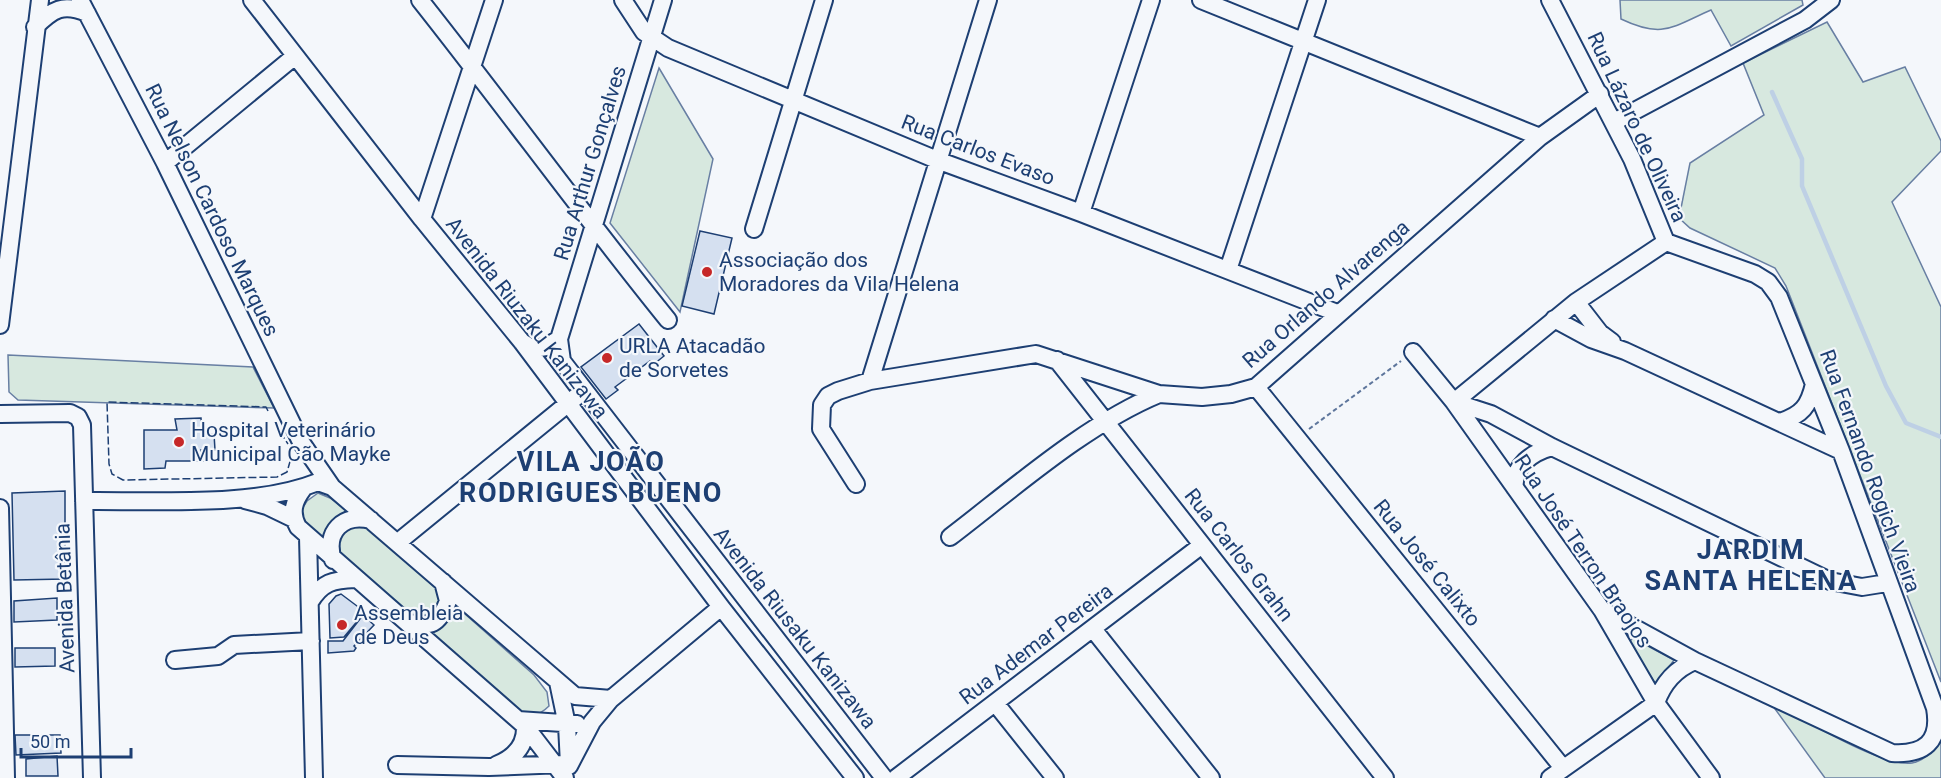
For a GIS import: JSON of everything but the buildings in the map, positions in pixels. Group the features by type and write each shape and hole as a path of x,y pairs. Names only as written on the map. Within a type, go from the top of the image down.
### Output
{"street":[{"path":"0,325 40,0"},
{"name":"Avenida Riuzaku Kanizawa","path":"252,0 422,219 522,342 721,607 855,778"},
{"path":"420,0 473,66 594,229 668,320"},
{"path":"422,219 494,0"},
{"name":"Rua Carlos Evaso","path":"623,0 636,22 651,39 937,160 1081,213 1337,313"},
{"name":"Rua Arthur Gonçalves","path":"559,339 663,0"},
{"path":"754,229 824,0"},
{"path":"870,381 988,0"},
{"path":"1081,213 1151,0"},
{"path":"1201,0 1305,40 1540,137"},
{"path":"1228,270 1317,0"},
{"name":"Rua Lázaro de Oliveira","path":"1550,0 1614,123 1666,242"},
{"path":"1614,123 1805,20 1831,0"},
{"path":"35,27 46,15 63,8 83,7"},
{"name":"Rua Nelson Cardoso Marques","path":"83,7 165,163 301,442 332,487 575,696 610,699"},
{"path":"442,28 459,39 475,36 485,29"},
{"path":"165,163 295,56"},
{"name":"Rua Orlando Alvarenga","path":"856,484 821,429 822,405 828,396 870,381 1036,354 1159,394 1202,397 1231,394 1256,387 1337,313 1540,137 1600,94"},
{"path":"1454,402 1576,302 1666,242"},
{"name":"Rua Fernando Rogich Vieira","path":"1602,610 1695,661 1892,753 1909,754 1919,751 1935,734 1938,722 1841,451 1779,297 1768,282 1755,274 1666,242"},
{"path":"1576,302 1600,333 1625,351"},
{"path":"1554,320 1591,339 1625,351 1841,451"},
{"path":"397,543 583,392 562,361 559,339 546,347 533,349 522,342"},
{"name":"Rua José Terron Braojos","path":"1413,352 1454,402 1602,610 1656,703 1711,778"},
{"name":"Rua Carlos Grahn","path":"1057,360 1385,778"},
{"path":"1481,382 1484,403 1491,414"},
{"path":"1780,422 1795,417 1807,406 1814,384"},
{"name":"Rua José Calixto","path":"1256,387 1556,773"},
{"name":"Avenida Riusaku Kanizawa","path":"583,392 884,778"},
{"path":"950,537 1105,421 1126,407 1159,394"},
{"path":"1454,402 1491,414 1552,447 1830,580 1862,587 1887,583"},
{"name":"Avenida Betânia","path":"0,414 70,412 78,417 82,425 92,778"},
{"name":"Rua Nelson Cardoso Marques","path":"301,442 306,487"},
{"path":"1515,488 1514,481 1520,466 1538,452 1552,447"},
{"path":"84,501 237,498 306,487 318,482 332,487"},
{"path":"294,519 294,501 306,487"},
{"path":"237,498 267,506 294,519 308,537 333,560 527,723 566,769"},
{"path":"0,508 6,778"},
{"path":"333,560 328,546 331,536 349,520 357,517 371,520"},
{"path":"308,537 314,778"},
{"name":"Rua Ademar Pereira","path":"896,778 1202,545"},
{"path":"310,602 318,589 325,584 355,579"},
{"path":"407,623 427,626 435,623 448,601 442,582"},
{"path":"566,769 592,722 610,699 721,607"},
{"path":"1093,628 1210,778"},
{"path":"175,660 218,656 234,645 311,641"},
{"path":"1556,773 1656,703 1669,679 1683,666 1695,661"},
{"path":"527,723 549,719 556,712 560,700 558,682"},
{"path":"558,682 567,725 566,769"},
{"path":"996,704 1055,778"},
{"path":"527,723 567,725 592,722"},
{"path":"489,767 504,761 520,749 527,723"},
{"path":"398,765 566,769"}],"path":[{"path":"1297,438 1413,352"}],"shaded area":[{"path":"1620,0 1802,0 1803,5 1731,46 1711,10 1676,26 1647,28 1621,19"},
{"path":"1827,22 1863,82 1905,67 1941,141 1941,151 1892,202 1941,307 1941,682 1786,286 1775,268 1690,228 1679,218 1690,163 1764,115 1743,63"},
{"path":"659,68 713,159 680,312 610,223"},
{"path":"8,355 253,367 274,408 18,400 9,392"},
{"path":"318,493 330,498 353,515 534,675 547,692 549,706 541,713 533,715 515,710 405,609 304,522 300,512 307,501"},
{"path":"1633,638 1674,660 1656,685 1629,642"},
{"path":"1770,702 1881,758 1912,763 1925,758 1941,741 1941,778 1825,778"}],"waterway":[{"path":"1772,92 1802,159 1802,186 1886,386 1906,423 1941,437"}],"fence":[{"path":"268,411 266,407 107,402 109,464 112,474 123,480 277,477 287,472 291,458"},
{"path":"280,432 288,444"}],"place":[{"name":"Associação dos Moradores da Vila Helena","path":"707,272"},
{"name":"URLA Atacadão de Sorvetes","path":"607,358"},
{"name":"Hospital Veterinário Municipal Cão Mayke","path":"179,442"},
{"name":"Assembleia de Deus","path":"342,625"}],"district":[{"name":"VILA JOÃO RODRIGUES BUENO","path":"591,478"},
{"name":"JARDIM SANTA HELENA","path":"1751,566"}]}
